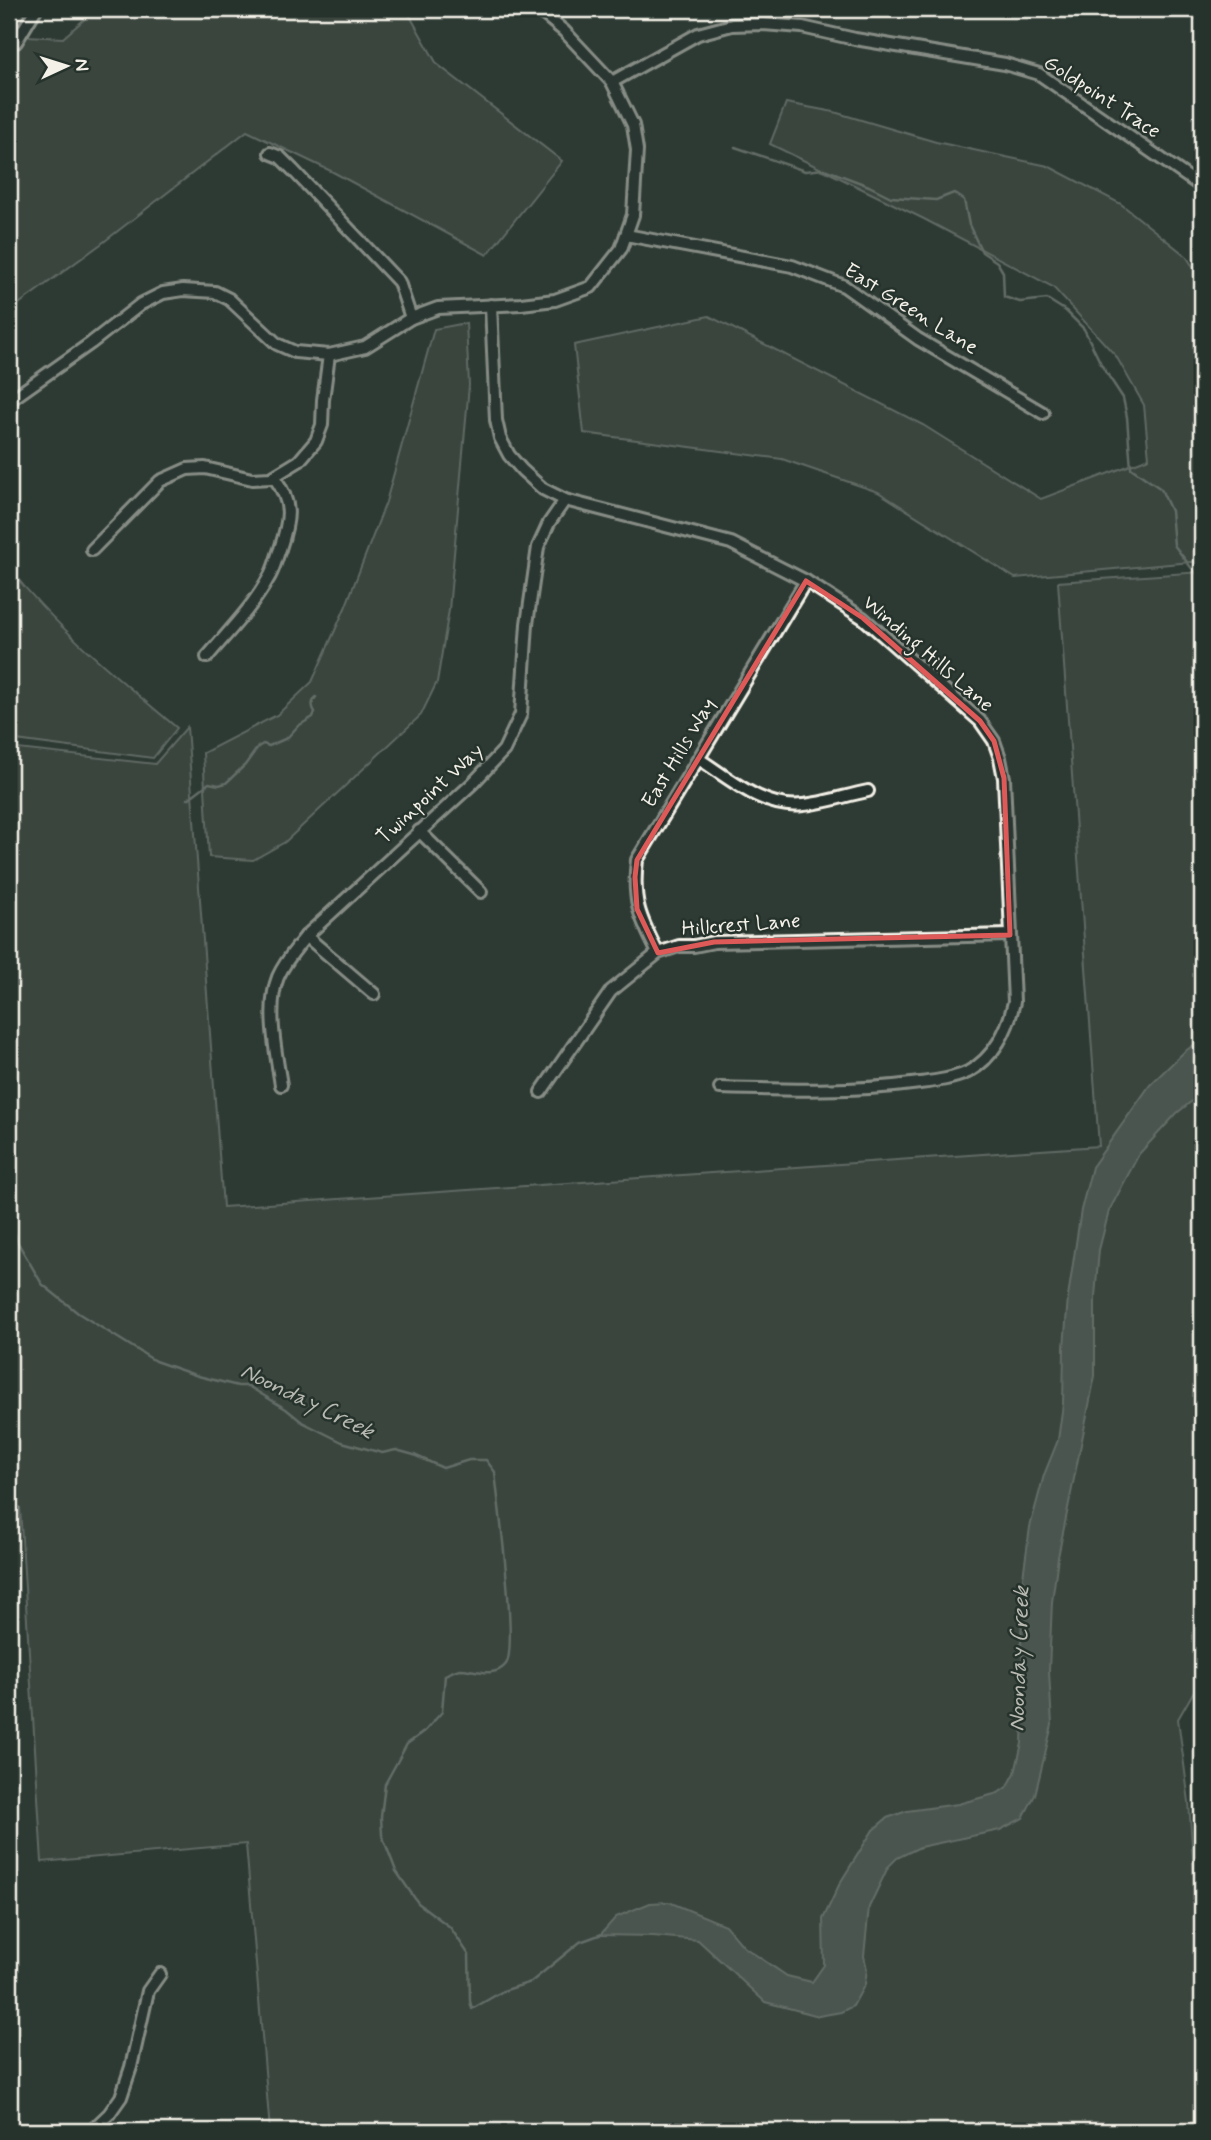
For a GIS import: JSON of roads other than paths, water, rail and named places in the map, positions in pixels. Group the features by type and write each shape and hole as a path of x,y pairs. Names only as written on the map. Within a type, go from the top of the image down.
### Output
{"street":[{"path":"16,42 36,9"},
{"path":"9,401 141,304 163,293 183,289 215,292 229,299 277,344 295,352 329,355 365,346 411,318 438,307 555,300 590,287 621,249 633,215 637,150 633,125 611,82 564,31 533,9"},
{"path":"1194,9 1202,14"},
{"name":"Goldpoint Trace","path":"611,82 698,34 732,24 802,27 855,40 1005,64 1039,74 1202,187"},
{"path":"270,153 281,157 287,163 399,282 411,318"},
{"name":"East Green Lane","path":"626,236 792,266 844,286 918,339 1043,413"},
{"name":"Winding Hills Lane","path":"491,305 496,419 500,438 509,455 543,489 565,500 732,542 806,581 863,618 980,720 994,741 1000,758 1004,778 1013,1002 1010,1020 996,1046 982,1062 967,1072 948,1079 892,1087 793,1090 720,1088"},
{"path":"92,550 160,481 187,469 205,468 252,478 274,477 299,461 316,441 322,425 329,355"},
{"path":"207,657 251,607 270,577 288,528 289,513 284,491 274,477"},
{"name":"Twinpoint Way","path":"281,1085 274,1038 275,991 277,979 284,966 306,936 473,783 504,750 513,733 521,714 527,624 538,547 549,523 565,500"},
{"name":"East Hills Way","path":"658,953 637,909 637,860 806,581"},
{"path":"699,759 761,798 788,805 802,806 868,791"},
{"path":"419,831 481,892"},
{"name":"Hillcrest Lane","path":"541,1092 611,991 658,953 679,946 714,942 1010,934"},
{"path":"306,936 374,994"},
{"path":"91,2131 109,2114 121,2097 131,2067 148,1991 160,1974"}],"waterway":[{"path":"735,147 805,171 824,169 891,197 936,200 954,193 964,200 969,225 982,252 997,262 1003,272 1004,297 1020,302 1047,299 1066,311 1084,329 1102,366 1123,398 1131,468 1161,489 1171,511 1174,545 1202,578"},
{"path":"188,799 209,783 226,783 245,765 258,747 263,744 269,746 287,738 298,726 313,717 316,697"},
{"name":"Noonday Creek","path":"9,1221 18,1243 42,1284 78,1313 155,1361 198,1376 248,1386 302,1422 342,1442 382,1453 396,1450 443,1468 469,1460 486,1460 495,1472 506,1573 510,1631 506,1664 496,1671 460,1669 445,1675 442,1712 425,1731 407,1744 385,1784 382,1835 396,1871 418,1903 450,1927 469,1955 472,2009 503,1991 531,1982 580,1942 602,1934"}]}
